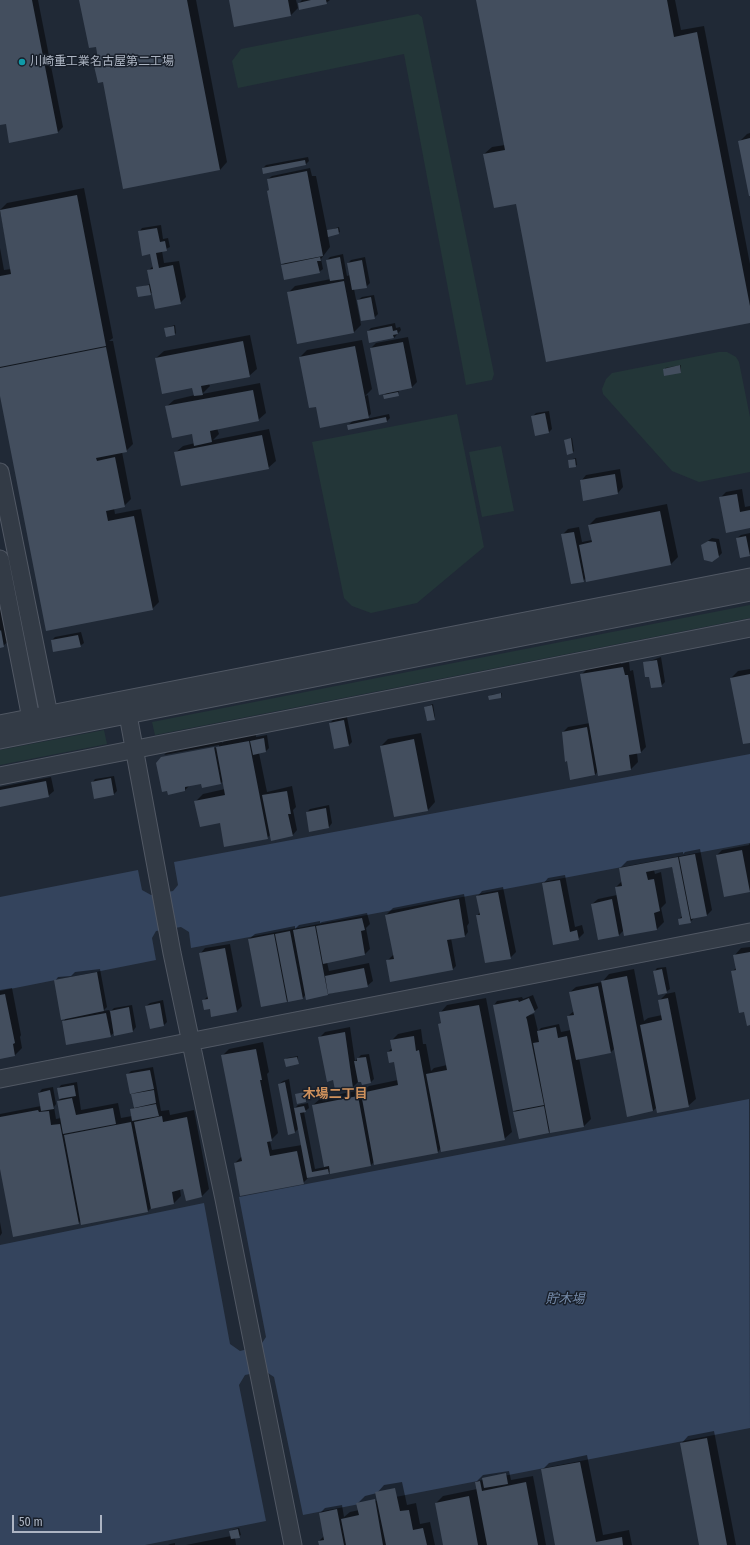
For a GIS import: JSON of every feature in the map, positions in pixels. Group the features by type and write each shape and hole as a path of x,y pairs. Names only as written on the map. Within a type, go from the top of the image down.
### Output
{"street":[{"path":"0,472 50,722"},
{"path":"0,559 33,726"},
{"path":"0,740 33,726 50,722 750,577"},
{"path":"50,722 128,715 750,592"},
{"path":"0,776 750,628"},
{"path":"128,715 172,953 192,1041 293,1545"},
{"path":"0,724 33,726"},
{"path":"0,1079 750,932"}],"shaded area":[{"path":"418,14 422,17 494,374 492,380 466,385 404,54 238,88 232,61 241,49"},
{"path":"719,352 727,352 736,357 739,362 750,417 750,472 699,482 672,471 603,394 602,389 606,379 612,373"},
{"path":"457,414 484,547 417,603 371,613 352,606 344,598 312,442"},
{"path":"501,446 514,511 482,517 469,452"},
{"path":"750,605 750,618 155,735 152,722"},
{"path":"104,730 107,744 0,765 0,750"}],"water":[{"path":"750,754 750,843 191,948 189,932 181,927 156,931 152,938 156,960 0,991 0,897 138,870 142,890 151,895 173,891 178,885 174,862"},
{"name":"貯木場","path":"749,1099 750,1428 303,1515 274,1377 265,1371 245,1375 239,1385 266,1521 145,1545 0,1545 0,1245 204,1203 230,1344 240,1351 260,1346 266,1337 239,1197"}],"building":[{"name":"川崎重工業名古屋第二工場","path":"0,0 32,0 58,133 9,143 6,124 0,125"},
{"path":"79,0 187,0 220,170 123,189 103,82 98,83 94,66 99,65 96,47 89,48"},
{"path":"229,0 288,0 291,16 234,27"},
{"path":"311,0 326,0 327,4 299,10 298,3"},
{"path":"476,0 667,0 674,37 697,32 750,306 750,323 546,362 516,204 494,208 483,154 505,150"},
{"path":"750,138 750,196 749,196 738,141"},
{"path":"305,160 306,165 263,174 262,168"},
{"path":"307,171 323,256 281,264 267,191 269,190 267,179"},
{"path":"77,195 106,346 0,367 0,276 11,274 0,210"},
{"path":"157,228 160,242 165,241 167,251 156,253 159,268 173,265 181,304 155,309 147,270 153,269 150,254 142,256 138,231"},
{"path":"338,228 339,234 328,237 327,230"},
{"path":"320,257 321,261 317,261 320,273 284,280 281,265"},
{"path":"340,257 344,279 330,281 326,260"},
{"path":"362,260 367,288 352,290 347,263"},
{"path":"344,281 354,333 297,344 287,292"},
{"path":"149,285 151,295 138,297 136,287"},
{"path":"371,297 375,319 361,321 357,300"},
{"path":"174,326 175,335 166,337 164,328"},
{"path":"392,326 393,331 397,330 398,334 393,335 394,338 369,343 367,331"},
{"path":"243,341 250,377 201,386 203,395 194,396 192,388 162,394 155,358"},
{"path":"403,342 412,388 379,395 370,348"},
{"path":"355,346 369,418 320,428 316,407 309,408 299,357"},
{"path":"106,347 127,452 96,458 97,461 115,457 125,507 106,511 108,521 134,516 153,610 46,631 0,396 0,368"},
{"path":"680,365 681,373 664,376 663,369"},
{"path":"253,390 259,421 210,431 212,442 194,446 192,434 172,438 165,406"},
{"path":"398,392 399,396 384,399 383,395"},
{"path":"545,413 549,433 535,436 531,416"},
{"path":"386,417 387,422 348,430 347,425"},
{"path":"262,435 269,469 181,486 174,452"},
{"path":"571,438 573,453 567,455 564,440"},
{"path":"575,459 576,467 569,468 568,460"},
{"path":"615,474 618,494 583,501 580,480"},
{"path":"737,494 740,512 750,510 750,528 726,533 719,497"},
{"path":"660,511 671,565 586,582 579,545 592,542 588,525"},
{"path":"574,532 584,582 571,584 561,534"},
{"path":"746,536 750,556 740,558 736,538"},
{"path":"708,541 716,542 719,557 712,562 704,560 701,545"},
{"path":"1,630 4,647 0,648 0,631"},
{"path":"78,635 81,647 53,652 51,640"},
{"path":"657,660 662,687 651,688 649,677 645,677 643,662"},
{"path":"623,667 625,675 628,675 641,753 629,755 631,770 598,776 580,674"},
{"path":"750,674 750,743 743,744 730,678"},
{"path":"501,693 501,698 489,700 488,696"},
{"path":"432,705 435,720 427,721 424,707"},
{"path":"344,720 349,746 334,749 329,723"},
{"path":"587,727 595,775 570,780 567,761 565,762 562,732"},
{"path":"264,738 266,752 253,755 250,741"},
{"path":"414,739 428,811 394,817 380,746"},
{"path":"249,741 268,839 224,847 220,823 200,827 194,801 225,795 216,747"},
{"path":"214,747 221,784 202,788 201,784 185,787 185,791 168,795 167,791 162,792 156,763 161,757"},
{"path":"111,778 114,795 94,799 91,782"},
{"path":"46,781 49,797 0,807 0,790"},
{"path":"287,791 291,814 288,814 293,836 271,841 262,795"},
{"path":"326,808 329,828 309,832 306,812"},
{"path":"742,850 750,892 724,897 716,855"},
{"path":"695,854 707,916 691,919 679,857"},
{"path":"678,857 691,923 679,925 678,919 682,918 672,867 646,872 648,880 654,879 660,911 654,913 657,930 624,936 615,887 622,886 619,868"},
{"path":"560,880 570,932 577,930 579,940 553,945 542,883"},
{"path":"498,892 511,959 485,963 476,915 480,915 476,896"},
{"path":"459,899 465,937 447,940 453,970 390,982 386,960 394,959 385,915"},
{"path":"612,899 619,936 598,940 591,904"},
{"path":"362,918 365,930 361,931 365,955 323,964 316,926"},
{"path":"315,926 328,995 306,1000 293,930"},
{"path":"290,931 303,999 288,1002 275,934"},
{"path":"274,934 287,1002 261,1007 248,939"},
{"path":"225,948 237,1012 211,1017 210,1009 204,1010 202,1000 208,999 199,953"},
{"path":"750,952 750,1025 747,1026 744,1012 739,1013 731,971 736,970 733,955"},
{"path":"364,968 368,987 328,994 325,976"},
{"path":"662,969 667,993 658,995 653,971"},
{"path":"97,972 104,1011 61,1020 54,980"},
{"path":"627,976 653,1111 627,1117 601,981"},
{"path":"598,986 611,1053 576,1060 567,1016 574,1015 569,992"},
{"path":"5,994 15,1043 13,1044 15,1056 0,1059 0,995"},
{"path":"529,998 535,1012 526,1017 527,1020 497,1026 493,1005 518,1000 519,1002"},
{"path":"668,998 689,1107 657,1113 640,1025 662,1020 658,1000"},
{"path":"160,1003 164,1026 150,1029 145,1006"},
{"path":"479,1005 505,1140 441,1152 426,1074 447,1070 438,1024 441,1023 439,1012"},
{"path":"129,1007 133,1032 114,1036 110,1011"},
{"path":"106,1013 111,1037 66,1045 62,1021"},
{"path":"527,1020 544,1105 513,1111 497,1026"},
{"path":"556,1027 558,1038 567,1036 584,1127 550,1133 533,1043 539,1042 537,1031"},
{"path":"345,1032 353,1088 335,1090 333,1080 327,1082 318,1037"},
{"path":"414,1036 416,1051 419,1050 438,1153 374,1165 361,1093 398,1085 394,1062 389,1063 387,1052 392,1051 390,1040"},
{"path":"256,1049 262,1080 260,1080 272,1141 267,1142 270,1156 297,1151 304,1184 240,1196 234,1163 242,1161 221,1055"},
{"path":"297,1057 299,1064 286,1067 284,1059"},
{"path":"366,1057 371,1083 362,1085 361,1082 358,1082 354,1061 357,1061 357,1058"},
{"path":"150,1070 154,1089 130,1094 126,1074"},
{"path":"285,1082 295,1133 288,1135 278,1084"},
{"path":"74,1085 76,1096 59,1099 57,1088"},
{"path":"50,1090 54,1109 41,1111 38,1093"},
{"path":"154,1090 156,1103 134,1108 131,1094"},
{"path":"305,1092 306,1102 297,1104 295,1094"},
{"path":"358,1096 371,1166 330,1174 329,1166 324,1167 312,1105"},
{"path":"72,1098 76,1115 113,1108 116,1124 63,1134 57,1101"},
{"path":"156,1104 159,1116 132,1121 130,1109"},
{"path":"304,1106 306,1112 300,1113 312,1172 328,1169 329,1174 307,1178 294,1108"},
{"path":"544,1106 549,1133 519,1139 513,1112"},
{"path":"38,1110 39,1112 49,1111 51,1125 60,1124 79,1224 13,1237 0,1169 0,1117"},
{"path":"162,1116 163,1122 187,1117 202,1197 186,1201 183,1189 172,1192 174,1204 151,1209 134,1122"},
{"path":"131,1122 148,1212 81,1225 64,1135"},
{"path":"707,1438 727,1545 699,1545 680,1443"},
{"path":"580,1462 596,1542 622,1537 623,1545 555,1545 541,1469"},
{"path":"506,1473 508,1484 484,1488 482,1478"},
{"path":"480,1481 482,1491 526,1482 538,1545 487,1545 475,1482"},
{"path":"395,1488 400,1511 409,1510 413,1530 423,1528 427,1545 386,1545 375,1492"},
{"path":"469,1496 478,1545 443,1545 435,1503"},
{"path":"375,1499 383,1545 346,1545 341,1519 359,1515 356,1503"},
{"path":"337,1509 344,1545 319,1545 318,1541 324,1540 319,1513"},
{"path":"238,1529 240,1538 231,1539 229,1531"}],"place":[{"name":"川崎重工業名古屋第二工場","path":"22,62"}],"district":[{"name":"木場二丁目","path":"335,1094"}]}
